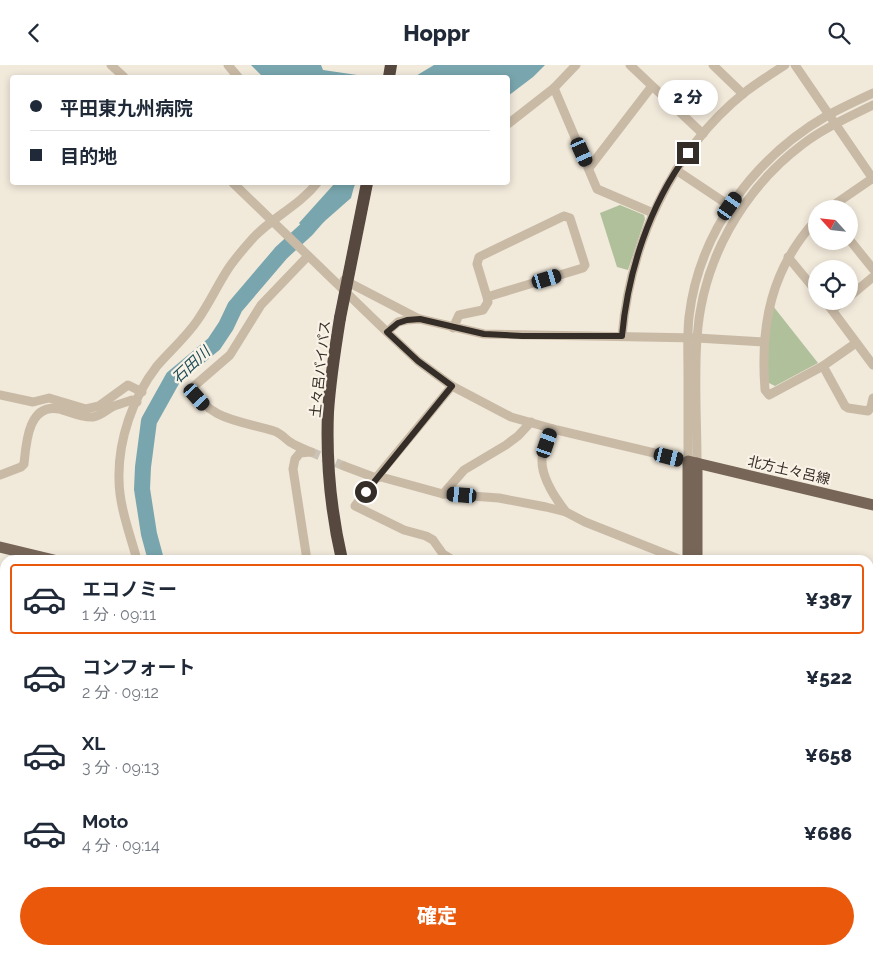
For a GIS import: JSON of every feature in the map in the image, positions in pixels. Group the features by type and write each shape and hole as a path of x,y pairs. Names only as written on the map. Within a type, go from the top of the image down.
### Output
{"highway":[{"name":"土々呂バイパス","path":"341,555 334,512 328,445 330,393 340,318 367,185"}],"main road":[{"name":"北方土々呂線","path":"693,462 873,505"},
{"path":"688,555 693,462"},
{"path":"693,462 698,555"},
{"path":"0,547 33,555"}],"street":[{"path":"111,65 122,75"},
{"path":"228,65 236,75"},
{"path":"510,122 554,89 576,65"},
{"path":"630,65 703,134"},
{"path":"713,65 743,94"},
{"path":"622,336 626,302 637,255 653,213 676,171 703,134 721,114 743,94 785,65"},
{"path":"795,65 873,179 842,200"},
{"path":"589,168 652,86"},
{"path":"554,89 597,189 653,213"},
{"path":"235,185 418,361 452,386 511,417 552,429 693,462 692,338 689,316 699,269 708,246 730,206 759,169 778,151 830,114 873,93"},
{"path":"692,338 718,250 739,212 752,194 784,159 804,143 836,123 873,105"},
{"path":"676,171 730,206"},
{"path":"136,555 123,508 119,479 121,448 136,402 157,367 196,323 227,270 242,249 260,231 290,209 315,185"},
{"path":"453,328 459,315 484,310 488,302 477,264 479,257 564,216 570,218 585,265 583,268 487,297"},
{"path":"808,230 788,257 776,283 769,307 764,342 765,391 769,395 822,366 856,343"},
{"path":"858,250 873,269"},
{"path":"306,253 261,305 236,348 193,387 197,397 213,412 274,431 290,442 311,452 300,453 295,459 293,469 306,555"},
{"path":"788,257 808,281"},
{"path":"320,266 363,291 420,319 453,328 494,335 622,336 764,342"},
{"path":"858,290 873,277"},
{"path":"832,310 873,365"},
{"path":"387,332 398,323 420,319"},
{"path":"822,366 848,408 868,411 873,398"},
{"path":"0,395 33,402 49,398 86,409 99,406 128,385 142,392"},
{"path":"445,555 434,540 404,530 355,506 452,386"},
{"path":"0,475 24,464 30,424 44,412 56,409 86,417 95,417 121,403 132,400 136,402"},
{"path":"443,494 464,469 506,445 518,436 531,422"},
{"path":"552,429 542,458 543,467 551,490 566,512"},
{"path":"344,465 376,478 381,477 443,494 499,498 566,512 585,522 668,555"}],"green space":[{"path":"620,205 644,215 645,219 628,270 617,267 600,213"},
{"path":"773,306 818,363 775,386 767,382 768,340"}],"water":[{"path":"251,65 321,65 323,70 357,75 261,75"},
{"path":"434,65 545,65 510,94 510,75 417,75"},
{"path":"333,185 354,185 351,198 310,234 299,223"}],"waterway":[{"name":"石田川","path":"155,555 149,534 142,489 149,421 173,378 214,344 226,326 235,307 281,253 307,229 345,185"}],"tunnel":[{"path":"311,452 344,466"}],"route":[{"path":"366,492 452,386 418,361 387,332 398,323 420,319 484,334 622,336 626,302 637,255 653,213 688,153"}]}
